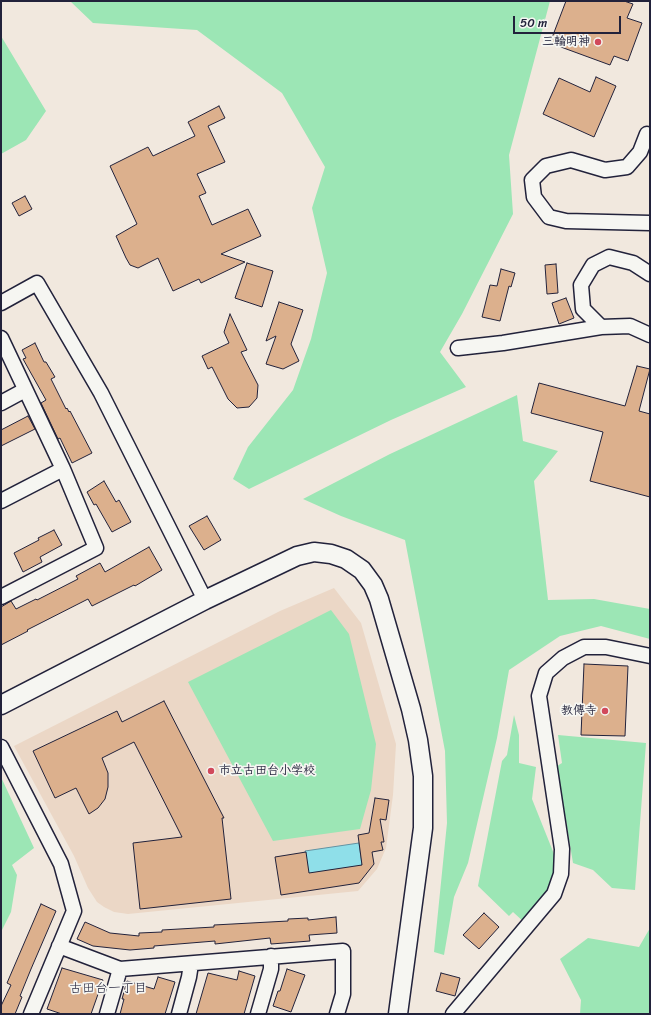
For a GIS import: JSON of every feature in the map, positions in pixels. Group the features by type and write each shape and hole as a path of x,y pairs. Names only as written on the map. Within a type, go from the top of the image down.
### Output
{"street":[{"path":"647,134 640,152 627,167 605,170 571,160 546,166 532,180 534,197 549,217 566,222 650,223"},
{"path":"601,327 583,309 581,285 593,265 609,257 633,263 650,274"},
{"path":"1,303 36,283 101,393 205,600"},
{"path":"458,348 503,343 601,327 630,326 650,335"},
{"path":"1,338 63,469 96,548 1,597"},
{"path":"1,403 26,390"},
{"path":"1,501 63,469"},
{"path":"1,705 205,600 296,556 314,552 331,554 346,559 362,570 373,585 379,599 411,709 418,740 423,776 423,828 398,1014"},
{"path":"452,1014 554,894 561,874 562,849 539,696 546,673 563,658 584,647 606,646 650,656"},
{"path":"1,748 61,864 74,911 31,1014"},
{"path":"59,946 120,969 343,951 343,994 337,1014"},
{"path":"258,1014 271,969 271,956"},
{"path":"179,1014 191,964"},
{"path":"107,1014 120,969"}],"shaded area":[{"name":"市立古田台小学校","path":"334,588 361,623 396,744 393,795 386,848 377,869 358,891 128,914 114,912 97,902 88,888 74,856 14,746 280,611"}],"green space":[{"path":"70,1 550,1 509,155 513,214 462,314 440,352 466,387 391,420 249,489 233,479 248,447 293,390 311,339 327,273 312,208 325,167 282,93 197,30 93,23"},
{"path":"1,36 46,111 26,140 1,154"},
{"path":"517,395 523,441 558,451 534,481 548,600 594,599 650,609 650,639 601,626 560,636 509,670 497,738 468,863 454,897 444,955 434,952 447,823 445,751 405,540 341,516 303,499 390,454"},
{"path":"331,610 349,634 376,744 371,790 360,829 273,841 188,682"},
{"path":"514,715 519,735 519,763 536,767 532,799 554,854 557,877 547,899 525,923 513,912 509,916 478,886 502,761 507,755"},
{"path":"558,735 646,743 635,890 612,888 593,870 573,863 557,766 562,763"},
{"path":"1,777 34,848 12,865 17,875 11,912 1,932"},
{"path":"650,928 650,1014 580,1014 581,1000 560,959 588,938 639,947"}],"water":[{"path":"359,843 362,865 310,884 305,851"}],"building":[{"path":"566,1 624,1 633,4 627,18 642,23 628,61 614,56 610,65 550,43"},
{"path":"596,77 616,86 594,137 543,114 559,78 590,92"},
{"path":"219,106 225,118 208,126 225,162 197,174 206,193 199,196 212,225 248,209 261,236 221,254 245,262 201,283 199,279 173,291 158,258 138,268 130,265 126,258 116,236 137,224 110,166 148,147 153,156 195,136 188,122"},
{"path":"25,196 32,209 19,216 12,203"},
{"path":"247,263 273,271 262,307 235,298"},
{"path":"556,264 558,293 547,294 545,265"},
{"path":"501,269 515,273 511,287 509,286 500,321 482,317 490,285 497,286"},
{"path":"566,298 574,318 559,324 552,303"},
{"path":"279,302 303,310 291,344 299,361 283,369 266,364 276,336 266,341"},
{"path":"230,314 247,350 241,352 258,385 257,398 249,407 237,408 228,399 212,367 208,369 202,356 229,343 224,332"},
{"path":"35,343 44,362 46,362 55,377 51,379 66,409 67,408 69,412 70,411 92,453 72,463 60,438 58,439 41,403 46,400 23,359 26,358 22,350"},
{"path":"637,366 650,369 639,411 650,414 650,497 590,481 603,432 531,413 539,383 625,406"},
{"path":"28,416 35,429 1,446 1,430"},
{"path":"104,481 116,502 119,500 131,522 112,532 96,504 94,505 87,492"},
{"path":"207,516 221,540 204,550 189,526"},
{"path":"54,530 62,545 40,557 42,562 23,572 14,553"},
{"path":"149,547 162,570 135,586 134,585 92,606 88,599 1,645 1,607 11,601 16,609 78,579 76,576 100,563 105,572"},
{"path":"584,664 628,666 625,736 581,735"},
{"path":"164,701 224,818 222,818 231,899 140,909 133,843 182,837 134,742 102,758 108,773 108,787 105,799 98,808 89,814 76,788 55,798 33,751 117,711 122,722"},
{"path":"375,798 389,800 386,820 380,819 384,842 381,842 383,850 372,852 374,864 359,883 281,895 275,857 306,852 309,873 362,865 358,835 369,833"},
{"path":"41,904 56,911 20,996 22,997 15,1014 1,1014 1,1006 11,985 7,983"},
{"path":"484,913 499,927 479,949 463,935"},
{"path":"336,917 337,933 309,935 310,941 271,944 270,938 215,944 215,941 154,946 154,948 130,950 93,946 77,939 85,922 110,933 139,936 139,933 162,932 162,930 214,927 214,925 288,921 288,919 308,918 308,920"},
{"path":"62,968 103,980 91,1014 62,1014 47,1009"},
{"path":"287,969 305,975 291,1012 273,1006 278,991 280,991"},
{"path":"239,971 255,976 244,1014 196,1014 208,973 237,980"},
{"path":"441,973 460,978 455,996 436,991"},
{"path":"158,977 175,982 165,1014 120,1014 127,981 154,989"}],"place":[{"name":"三輪明神","path":"598,42"},
{"name":"教傳寺","path":"605,711"},
{"name":"市立古田台小学校","path":"211,771"}],"district":[{"name":"古田台一丁目","path":"108,989"}]}
